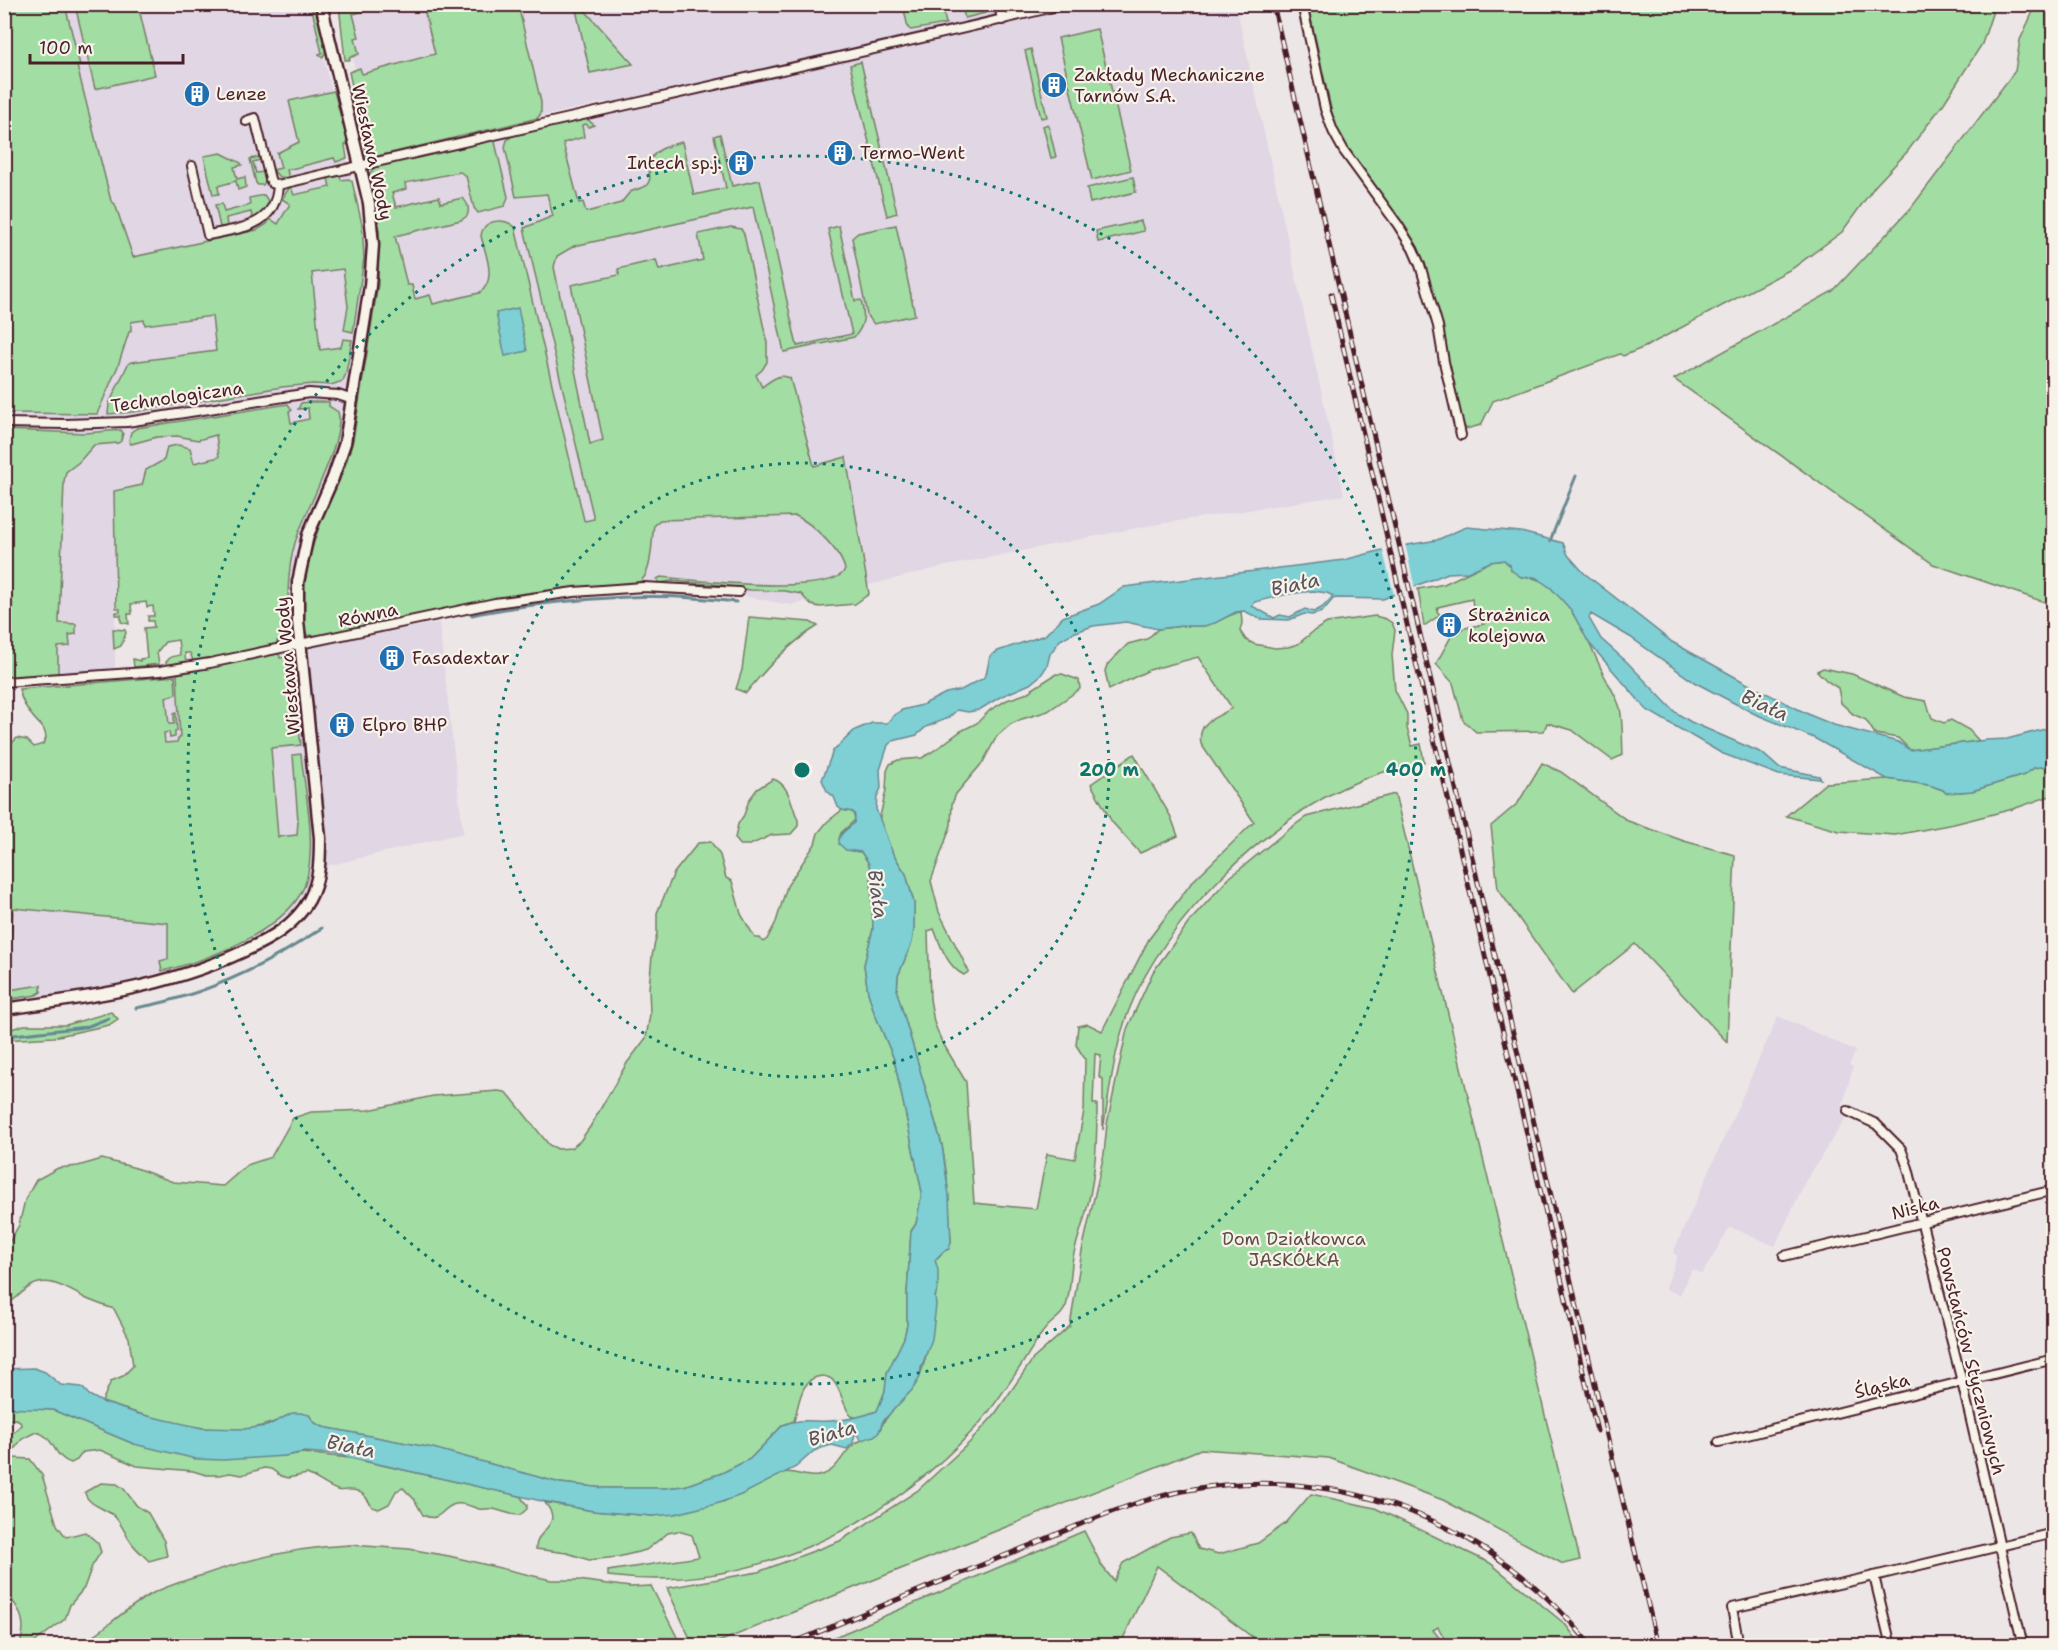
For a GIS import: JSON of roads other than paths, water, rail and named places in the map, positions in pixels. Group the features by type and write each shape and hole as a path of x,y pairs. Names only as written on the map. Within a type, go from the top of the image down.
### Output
{"street":[{"name":"Wiesława Wody","path":"4,1010 108,993 194,972 259,944 288,925 301,912 315,885 319,868 320,838 297,600 304,548 345,443 372,276 373,245 369,203 321,4"},
{"path":"999,4 1002,20"},
{"path":"246,122 255,118 270,179 272,183 278,185 768,75 1066,4"},
{"path":"1302,4 1325,109 1334,131 1344,151 1398,225 1420,265 1438,326 1461,435"},
{"path":"192,166 208,236 254,224 264,219 276,200 278,185"},
{"name":"Technologiczna","path":"4,423 127,422 309,393 338,395 353,400"},
{"name":"Równa","path":"4,682 160,671 495,603 573,592 643,587 739,592"},
{"name":"Powstańców Styczniowych","path":"1848,1111 1876,1124 1901,1149 1922,1222 1962,1382 2023,1646"},
{"name":"Niska","path":"1784,1256 2054,1190"},
{"name":"Śląska","path":"1719,1442 2054,1359"},
{"path":"1739,1646 1731,1608 2054,1533"},
{"path":"1874,1576 1891,1646"}],"water":[{"path":"518,308 527,351 505,356 496,313"},
{"name":"Biała","path":"1466,527 1521,532 1563,543 1568,555 1584,573 1672,642 1812,716 1834,725 1898,742 1910,750 2007,739 2053,727 2053,765 2034,768 2024,775 1972,791 1946,793 1929,785 1887,779 1814,738 1755,714 1694,682 1630,637 1591,614 1589,618 1601,639 1627,662 1675,712 1691,722 1762,753 1779,768 1819,776 1821,779 1779,775 1721,753 1647,710 1589,643 1571,610 1551,588 1535,577 1521,577 1511,570 1510,565 1504,560 1490,562 1468,572 1448,573 1383,599 1336,598 1322,612 1312,615 1304,614 1289,620 1261,619 1244,611 1236,612 1204,626 1158,629 1126,622 1093,626 1060,640 1050,654 1047,666 1041,675 1030,684 1000,697 979,710 968,712 957,710 948,718 926,727 917,735 893,741 888,745 880,770 881,788 877,797 876,809 893,854 906,874 914,903 912,942 898,976 897,992 942,1145 949,1196 951,1242 949,1249 935,1260 938,1270 938,1287 935,1297 932,1339 920,1377 912,1390 883,1421 879,1432 874,1436 862,1440 855,1433 853,1443 847,1449 832,1445 814,1451 796,1467 741,1495 675,1514 653,1516 593,1511 334,1454 304,1452 285,1456 223,1460 196,1459 134,1444 53,1410 5,1408 4,1369 34,1368 45,1372 61,1385 82,1387 89,1395 102,1402 139,1414 202,1428 244,1429 267,1426 292,1413 300,1413 309,1415 315,1423 323,1427 433,1448 560,1483 604,1488 684,1486 722,1473 750,1459 783,1425 801,1421 842,1420 877,1411 885,1391 887,1373 904,1338 907,1325 911,1231 916,1224 922,1192 894,1059 868,992 864,965 873,929 871,871 861,852 846,850 839,844 841,834 854,823 855,816 853,812 838,807 822,780 833,751 855,730 872,723 887,723 902,710 922,705 946,693 961,690 982,679 986,675 990,656 998,651 1045,635 1063,617 1099,604 1124,587 1344,560 1390,548 1437,540","holes":["1313,591 1333,596 1323,607 1314,612 1305,609 1290,617 1280,615 1274,618 1252,606 1255,602 1288,594"]}],"waterway":[{"path":"1550,541 1576,476"},
{"path":"472,615 530,605 620,597 688,597 736,602"},
{"path":"136,1008 186,996 234,978 279,955 322,928"},
{"path":"4,1036 86,1027 109,1018"}],"railway":[{"path":"1273,4 1658,1646"},
{"path":"1331,294 1597,1431"},
{"path":"785,1646 1123,1508 1188,1490 1245,1484 1302,1485 1357,1495 1411,1512 1462,1536 1509,1566 1553,1603 1591,1646"}],"place":[{"name":"Zakłady Mechaniczne Tarnów S.A.","path":"1054,85"},
{"name":"Lenze","path":"197,94"},
{"name":"Termo-Went","path":"840,153"},
{"name":"Intech sp.j.","path":"741,163"},
{"name":"Strażnica kolejowa","path":"1449,625"},
{"name":"Fasadextar","path":"392,658"},
{"name":"Elpro BHP","path":"342,725"}],"park label":[{"name":"Dom Działkowca JASKÓŁKA","path":"1294,1249"}]}
